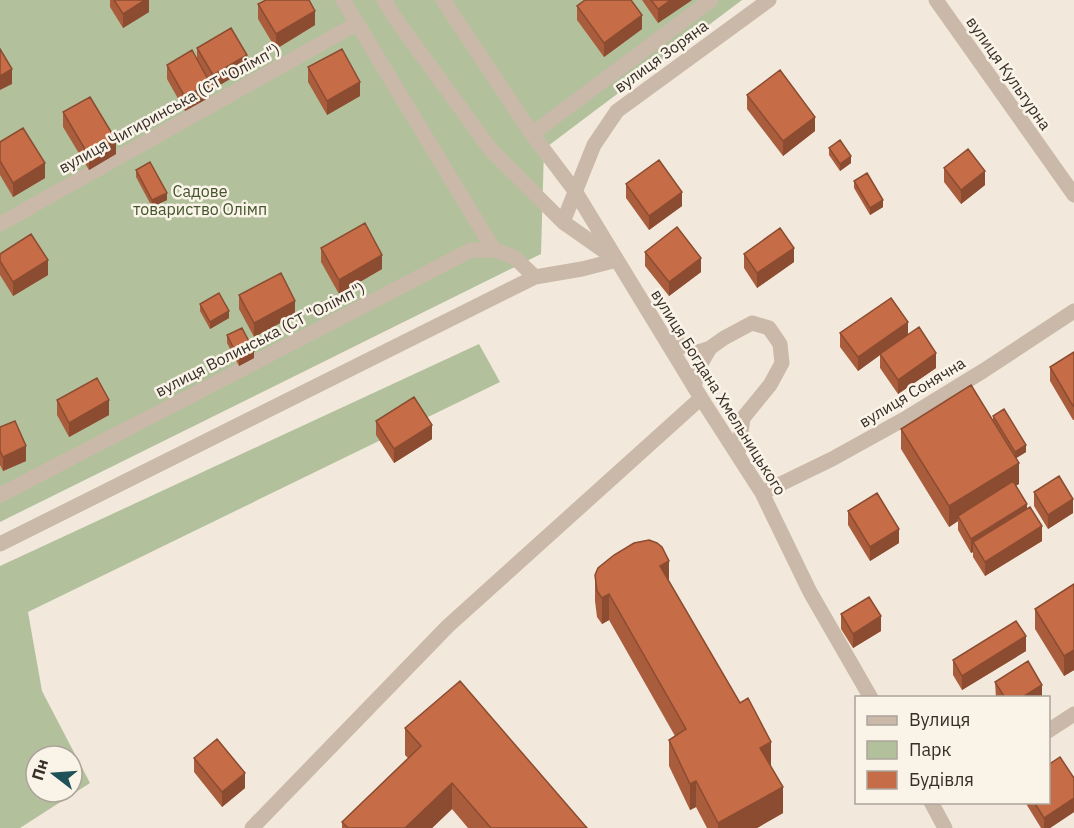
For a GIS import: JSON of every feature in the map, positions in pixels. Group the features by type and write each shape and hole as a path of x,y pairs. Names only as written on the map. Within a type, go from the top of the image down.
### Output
{"street":[{"path":"343,0 494,250 514,256 535,277"},
{"name":"вулиця Богдана Хмельницького","path":"384,0 491,150 563,222 617,260 762,493 810,592 870,696"},
{"path":"0,544 535,277 617,260 575,191 532,134 443,0"},
{"path":"532,134 711,0"},
{"name":"вулиця Зоряна","path":"563,222 594,145 617,111 769,0"},
{"name":"вулиця Культурна","path":"936,0 1074,195"},
{"name":"вулиця Чигиринська (СТ \"Олімп\")","path":"0,224 356,24"},
{"name":"вулиця Волинська (СТ \"Олімп\")","path":"0,495 471,250 494,250"},
{"name":"вулиця Сонячна","path":"762,493 832,459 908,417 1074,311"},
{"path":"664,337 698,352 710,348 753,323 769,328 780,344 782,363 770,385 743,418 738,454"},
{"path":"252,828 448,626 698,392 699,367 710,348"},
{"path":"710,412 730,421 743,418"},
{"path":"1050,730 1074,714"},
{"path":"933,804 945,828"}],"green space":[{"name":"Садове товариство Олімп","path":"0,0 742,0 544,149 541,254 0,522"},
{"path":"479,344 500,382 28,612 42,691 70,744 24,744 24,804 57,804 20,828 0,828 0,566"},
{"path":"84,772 90,783 84,787"}],"building":[{"path":"114,0 145,0 123,14"},
{"path":"266,0 309,0 315,11 276,34 258,4"},
{"path":"585,0 631,0 642,15 604,43 577,6"},
{"path":"651,0 671,0 658,9"},
{"path":"231,28 247,55 213,75 197,48"},
{"path":"0,49 12,69 0,76"},
{"path":"342,49 360,82 327,101 308,67"},
{"path":"192,50 210,83 185,97 167,65"},
{"path":"780,70 815,117 783,141 747,95"},
{"path":"90,97 116,140 89,156 63,112"},
{"path":"23,128 45,163 13,183 0,161 0,142"},
{"path":"840,140 851,156 840,164 829,148"},
{"path":"968,149 985,171 961,190 944,168"},
{"path":"659,160 682,192 649,216 626,184"},
{"path":"150,162 167,193 152,200 136,170"},
{"path":"867,173 883,200 870,208 854,181"},
{"path":"365,223 382,255 339,280 321,248"},
{"path":"677,227 701,258 669,282 645,252"},
{"path":"780,228 794,248 757,273 744,254"},
{"path":"31,234 48,260 13,282 0,261 0,254"},
{"path":"281,273 295,301 254,323 239,295"},
{"path":"219,293 229,311 210,322 200,304"},
{"path":"891,298 908,322 858,357 840,333"},
{"path":"919,327 936,353 898,380 880,354"},
{"path":"242,328 254,351 239,359 227,335"},
{"path":"1074,352 1074,406 1073,406 1050,367"},
{"path":"97,378 109,400 69,423 57,400"},
{"path":"971,385 1019,463 949,506 901,429"},
{"path":"414,397 432,425 394,449 376,421"},
{"path":"1004,409 1026,445 1015,452 993,416"},
{"path":"15,421 26,446 3,457 0,451 0,427"},
{"path":"1059,476 1073,499 1048,515 1034,492"},
{"path":"1013,481 1027,504 971,539 958,516"},
{"path":"877,493 899,529 870,547 848,511"},
{"path":"1030,507 1042,526 985,562 973,542"},
{"path":"649,540 662,547 669,561 660,566 740,703 748,698 771,742 760,748 783,787 718,823 696,781 690,784 669,740 686,729 609,594 602,598 597,591 595,575 598,568 634,543"},
{"path":"1074,584 1074,650 1064,656 1035,609"},
{"path":"869,597 881,616 853,634 841,614"},
{"path":"1016,621 1026,636 962,676 953,660"},
{"path":"1028,661 1042,685 1024,696 1004,696 995,682"},
{"path":"460,681 587,828 491,828 452,783 405,828 348,828 342,822 421,746 405,728"},
{"path":"217,739 245,773 222,792 194,758"},
{"path":"1060,757 1074,778 1074,798 1044,818 1035,804 1050,804 1050,764"}]}
